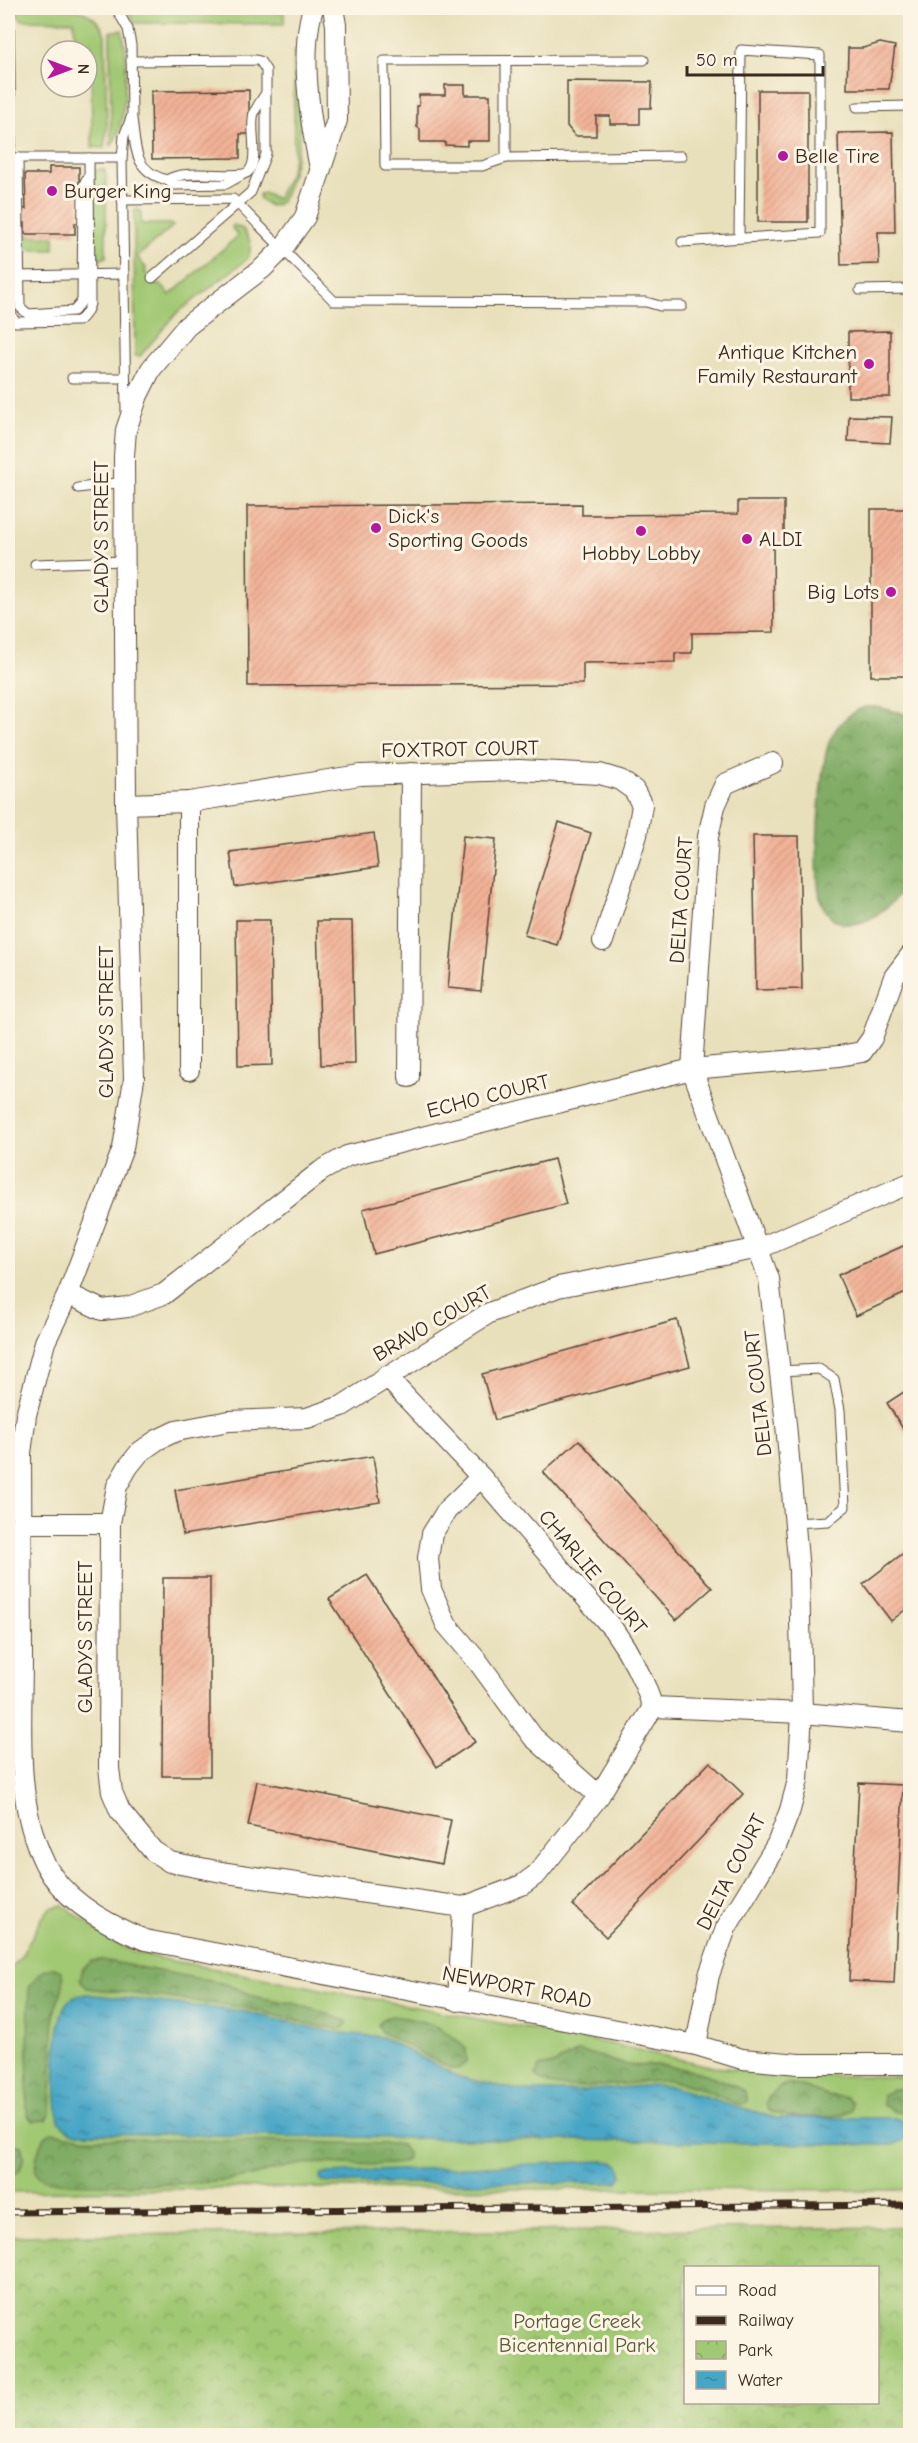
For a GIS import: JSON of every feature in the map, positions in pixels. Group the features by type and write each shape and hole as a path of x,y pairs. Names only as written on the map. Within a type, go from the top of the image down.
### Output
{"street":[{"name":"GLADYS STREET","path":"313,8 308,25 308,112 320,171"},
{"name":"GLADYS STREET","path":"118,1929 88,1910 65,1890 46,1866 30,1824 24,1782 22,1735 21,1453 26,1415 45,1341 68,1294 123,1148 134,1079 126,804 124,482 126,430 138,394 151,369 169,346 187,326 263,268 283,248 305,217 337,120 336,25 333,8"},
{"name":"DELTA COURT","path":"696,2045 709,1975 726,1928 777,1844 798,1780 802,1713 801,1618 795,1523 769,1279 760,1248 692,1069 708,837 715,806 725,784 773,763"},
{"name":"FOXTROT COURT","path":"126,804 189,802 360,775 519,770 600,774 620,780 634,790 642,806 637,835 603,941"},
{"name":"ECHO COURT","path":"409,1077 411,773"},
{"path":"189,802 189,1070"},
{"name":"ECHO COURT","path":"68,1294 102,1310 128,1307 164,1294 321,1171 347,1156 692,1069 862,1052 873,1038 894,976 910,956"},
{"name":"BRAVO COURT","path":"110,1523 117,1486 128,1467 140,1452 176,1431 229,1421 307,1418 342,1406 386,1376 489,1313 558,1287 760,1248 910,1183"},
{"name":"CHARLIE COURT","path":"386,1376 481,1477 614,1629 637,1664 653,1707"},
{"path":"481,1477 447,1510 432,1534 428,1558 431,1589 446,1624 479,1663 532,1737 599,1796"},
{"path":"21,1523 110,1523"},
{"name":"GLADYS STREET","path":"110,1523 109,1751 112,1792 120,1811 153,1851 170,1862 227,1874 463,1907"},
{"path":"458,2001 463,1907 522,1885 537,1874 599,1796 653,1707 802,1713 910,1722"},
{"name":"NEWPORT ROAD","path":"118,1929 145,1940 182,1948 696,2045 742,2059 799,2064 910,2064"}],"lane":[{"path":"9,8 15,276 11,314 15,322 78,321 85,317 90,304 86,274 89,158"},
{"path":"116,8 128,29 132,116 137,158 147,171 156,177 167,180 174,175 226,173 242,176 249,172 253,164 254,113 266,93"},
{"path":"682,242 820,233 820,55 741,50 739,238"},
{"path":"644,60 384,61 385,166 482,165 506,158 681,156"},
{"path":"131,61 260,61 266,70 266,154 251,192 153,278"},
{"path":"506,61 506,158"},
{"path":"857,107 910,106"},
{"path":"126,430 122,158 124,136 132,116"},
{"path":"13,158 122,158"},
{"path":"122,200 232,199 334,301 646,302 660,306 682,306"},
{"path":"15,276 124,274"},
{"path":"860,290 910,289"},
{"path":"72,378 126,378"},
{"path":"78,488 124,482"},
{"path":"35,564 125,561"},
{"path":"780,1371 819,1369 834,1379 840,1410 845,1507 828,1521 795,1523"}],"green space":[{"path":"17,8 68,8 91,16 99,24 105,35 107,129 104,148 92,147 92,99 99,99 99,39 76,38 74,21 22,20 18,16"},
{"path":"131,8 269,8 284,12 284,24 135,23 129,12"},
{"path":"122,30 126,73 125,91 120,124 111,146 110,32"},
{"path":"301,50 301,120 297,154 283,198 277,205 270,206 260,199 259,194 264,193 277,199 290,173 294,157 294,51"},
{"path":"98,169 105,170 106,178 106,257 96,262 94,259 94,174"},
{"path":"137,209 141,211 141,224 170,224 173,226 137,257 146,268 145,272 156,285 161,285 170,295 238,236 232,228 233,225 243,229 250,241 250,252 246,260 176,314 139,357 135,355 134,212"},
{"path":"23,236 54,236 54,250 23,250"},
{"path":"865,707 877,707 910,715 910,879 903,890 881,911 856,924 843,923 832,917 822,904 817,872 818,823 823,773 830,740 844,720"},
{"path":"63,1905 110,1940 134,1952 163,1959 620,2046 714,2067 801,2075 910,2077 910,2190 256,2188 8,2192 8,1972 20,1958 50,1908"},
{"path":"102,1960 226,1984 257,1997 297,2004 347,2021 347,2024 341,2029 324,2027 241,2007 87,1988 80,1979 83,1968 93,1961"},
{"path":"54,1968 61,1971 63,1982 54,2014 50,2113 47,2120 33,2121 27,2109 29,1989 38,1974"},
{"path":"392,2016 414,2019 450,2034 466,2049 467,2062 458,2069 451,2069 383,2033 379,2024 383,2019"},
{"path":"577,2052 627,2065 656,2065 702,2073 745,2092 747,2101 739,2104 678,2082 656,2081 577,2087 558,2086 544,2082 536,2075 539,2067 555,2064"},
{"path":"789,2084 826,2095 845,2097 852,2102 852,2109 846,2113 825,2117 787,2115 769,2111 766,2103 769,2096 778,2088"},
{"path":"893,2089 910,2089 910,2113 895,2112 883,2105 883,2095"},
{"path":"52,2132 84,2138 394,2144 401,2145 408,2153 406,2159 400,2163 304,2164 224,2181 159,2184 72,2183 41,2178 36,2172 36,2160 41,2143 45,2136"},
{"path":"8,2143 21,2146 24,2156 20,2170 8,2175"},
{"name":"Portage Creek Bicentennial Park","path":"910,2227 910,2435 8,2435 8,2236"}],"water":[{"path":"86,1994 241,2011 332,2032 382,2037 459,2077 502,2087 526,2091 582,2091 655,2085 673,2087 776,2118 894,2118 907,2124 909,2134 908,2138 893,2145 74,2133 61,2124 58,2113 55,2081 57,2043 62,2012 66,2004 73,1998"},
{"path":"604,2161 619,2165 622,2176 617,2183 330,2183 320,2179 321,2175 329,2173"}],"building":[{"path":"880,43 895,46 889,89 847,89 848,48 863,48"},
{"path":"567,81 652,82 651,108 640,108 640,124 610,124 610,116 596,116 596,136 575,136 567,126"},
{"path":"445,85 465,85 465,95 490,95 490,141 467,141 467,146 445,145 445,142 420,142 420,129 417,127 419,95 445,95"},
{"path":"249,90 249,134 240,134 240,158 152,159 151,91"},
{"name":"Belle Tire","path":"758,90 808,90 808,222 758,222"},
{"path":"893,132 895,232 878,232 879,264 841,265 838,133"},
{"name":"Burger King","path":"49,167 79,167 79,223 75,223 75,234 25,234 25,223 21,223 21,209 26,209 25,174 49,174"},
{"name":"Antique Kitchen Family Restaurant","path":"890,331 890,397 848,397 848,332"},
{"path":"849,416 892,417 890,443 848,441"},
{"path":"738,501 784,501 784,543 773,543 774,632 692,633 692,653 675,653 675,662 583,663 583,684 248,686 247,506 582,504 582,515 738,514"},
{"name":"Big Lots","path":"871,509 910,509 910,676 871,676"},
{"path":"559,822 591,833 557,945 524,935"},
{"path":"374,833 378,867 235,887 230,852"},
{"path":"463,836 496,839 481,991 448,988"},
{"path":"753,836 799,836 802,989 756,990"},
{"path":"236,920 270,920 272,1065 238,1066"},
{"path":"317,921 352,921 355,1064 321,1065"},
{"path":"554,1159 566,1204 374,1254 363,1209"},
{"path":"910,1243 910,1291 856,1316 838,1275"},
{"path":"677,1320 690,1366 495,1420 482,1374"},
{"path":"910,1388 910,1440 887,1403"},
{"path":"579,1440 712,1588 676,1620 543,1472"},
{"path":"373,1456 380,1502 183,1535 175,1490"},
{"path":"910,1548 910,1606 891,1621 863,1584"},
{"path":"367,1575 475,1742 437,1767 329,1599"},
{"path":"163,1578 210,1578 210,1776 162,1776"},
{"path":"710,1762 743,1794 606,1937 573,1905"},
{"path":"257,1781 451,1820 442,1864 248,1826"},
{"path":"859,1783 903,1785 894,1983 849,1981"}],"railway":[{"path":"8,2212 910,2205"}],"place":[{"name":"Belle Tire","path":"783,156"},
{"name":"Burger King","path":"52,191"},
{"name":"Antique Kitchen Family Restaurant","path":"869,364"},
{"name":"Dick's Sporting Goods","path":"376,528"},
{"name":"Hobby Lobby","path":"641,531"},
{"name":"ALDI","path":"747,539"},
{"name":"Big Lots","path":"891,592"}]}
